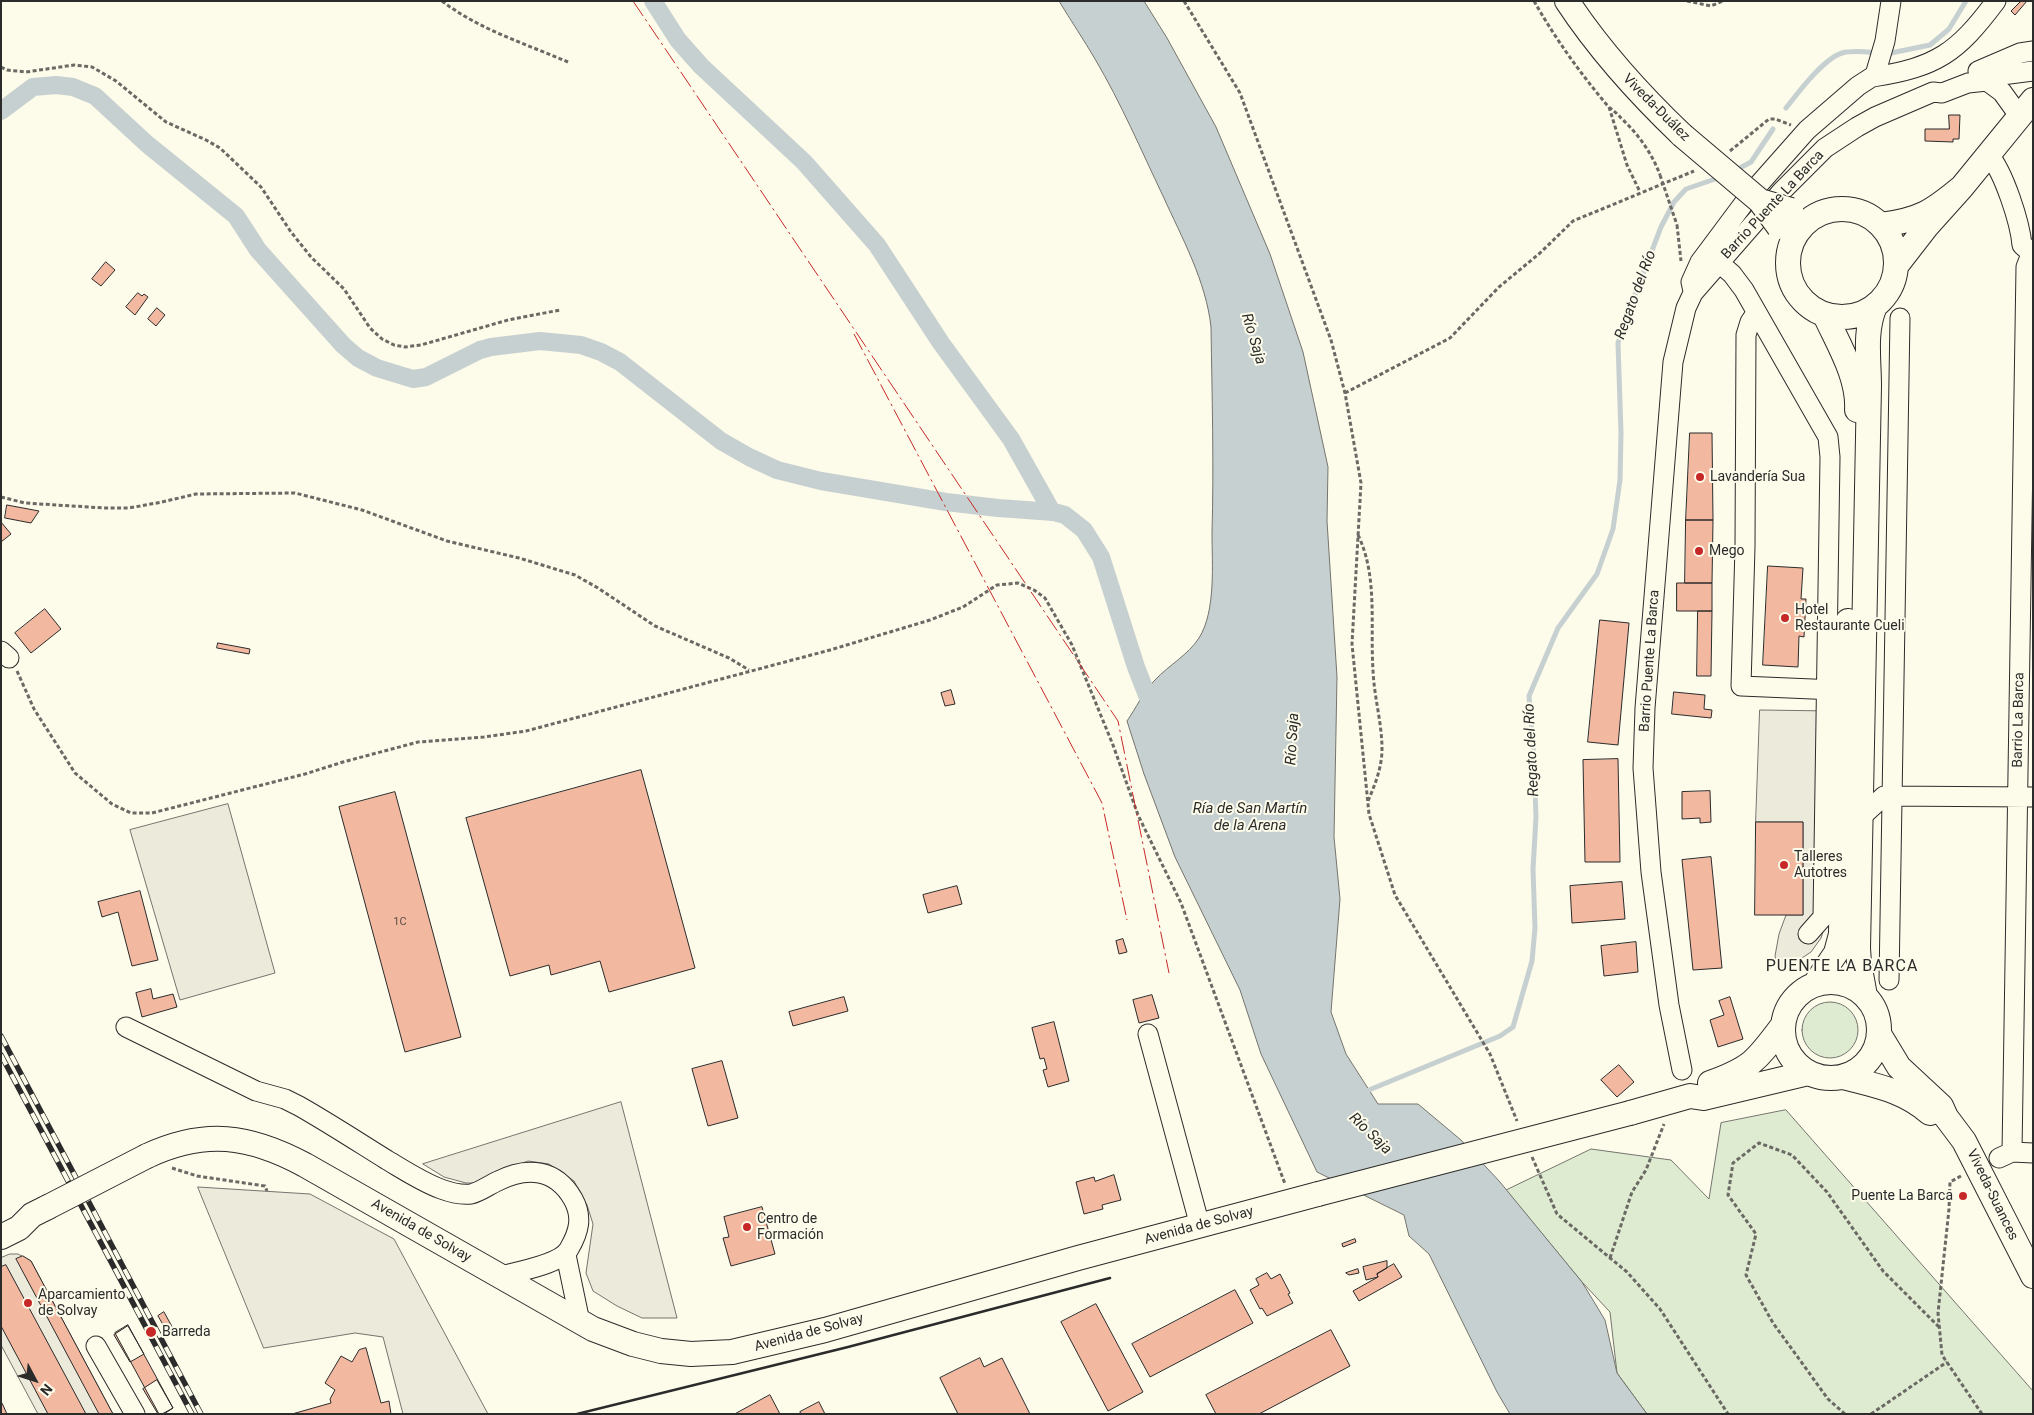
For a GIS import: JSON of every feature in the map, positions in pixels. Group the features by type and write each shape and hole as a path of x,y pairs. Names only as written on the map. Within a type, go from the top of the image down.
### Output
{"main road":[{"name":"Viveda-Duález","path":"1567,1 1610,61 1644,98 1722,170 1760,201 1794,225"},
{"path":"1896,266 1927,226 2023,116"},
{"path":"1881,225 1905,222 1922,216 1936,208 1962,187"},
{"path":"1849,209 1866,214 1881,225 1892,240 1896,266 1895,277 1887,293 1875,306 1860,314 1842,317 1825,315 1810,307 1797,294 1790,279 1788,261 1794,225 1830,210 1849,209"},
{"path":"1866,996 1846,984 1831,982 1815,984 1793,1000 1784,1016 1782,1025 1784,1044 1788,1053 1800,1068 1808,1073 1829,1079 1843,1077 1858,1070 1870,1058 1879,1034 1876,1014 1866,996 1858,956 1860,818 1874,789 1867,338 1868,324 1875,306"},
{"path":"1815,984 1838,947 1842,926 1835,689 1857,406 1853,382 1845,358 1825,315"},
{"path":"1835,689 1849,693 1853,700 1852,756 1855,771 1874,789"},
{"path":"1842,888 1851,867 1852,801 1874,789"},
{"path":"1682,1099 1700,1086 1735,1074 1746,1068 1762,1053 1782,1025"},
{"name":"Viveda-Suances","path":"1879,1034 1899,1067 1941,1106 1946,1117 1961,1135 1997,1159 2010,1234 2033,1276"},
{"path":"1682,1099 1703,1098 1808,1073"},
{"name":"Viveda-Suances","path":"1843,1077 1896,1091 1918,1103 1934,1115 1946,1117"},
{"name":"Avenida de Solvay","path":"40,1211 172,1145 205,1138 227,1138 264,1146 305,1165 580,1322 620,1340 655,1349 691,1354 732,1352 825,1330 1318,1194 1682,1099"},
{"path":"1,1222 15,1216 40,1211"},
{"path":"1,1237 20,1228 40,1211"}],"street":[{"path":"1692,287 1700,262 1752,191 1804,134 1876,69 1885,40 1891,1"},
{"path":"1876,69 1926,65 1950,52 1977,26 1996,1"},
{"path":"2026,52 2033,39"},
{"name":"Barrio Puente La Barca","path":"1933,92 1938,85 2026,52"},
{"name":"Barrio Puente La Barca","path":"1682,1070 1670,1005 1651,872 1643,768 1645,708 1673,362 1692,287 1718,262 1825,148 1857,127 1875,117 1933,92 1942,93 1971,82 1987,81 1994,76 2033,71"},
{"path":"1987,81 2002,92 2023,116"},
{"name":"Barrio La Barca","path":"1989,155 1998,169 2008,194 2021,230 2022,245 2032,251 2026,267 2025,797 1997,1159"},
{"name":"Barrio Puente La Barca","path":"1718,262 1736,279 1828,437 1835,689 1823,917 1808,934"},
{"path":"1756,313 1750,322 1746,335 1745,547 1741,686 1835,689"},
{"path":"1889,980 1874,789 1900,318"},
{"path":"1874,789 2025,797"},
{"path":"126,1027 256,1091 285,1099 299,1106 407,1172 442,1190 471,1194 513,1174 527,1172 543,1173 556,1178 574,1199 580,1220 574,1240 566,1255 580,1322"},
{"path":"1148,1034 1200,1226"},
{"path":"1997,1159 2033,1153"},
{"path":"500,1276 566,1255"},
{"path":"96,1346 135,1414"}],"path":[{"path":"442,1 458,13 478,23 568,62"},
{"path":"1184,1 1240,93 1331,340 1345,393 1360,483 1352,644 1369,814 1395,895 1490,1054 1520,1128"},
{"path":"1534,1 1550,30 1609,106 1622,118 1654,157 1677,225 1681,264 1692,287"},
{"path":"1687,1 1711,6 1723,1"},
{"path":"1,67 7,70 26,72 74,65 92,67 116,81 166,122 220,148 261,187 296,238 311,257 344,289 370,328 382,339 394,345 405,347 421,345 508,320 560,310"},
{"path":"1609,106 1628,165 1640,192"},
{"path":"1723,155 1768,119 1775,119 1791,125 1804,134"},
{"path":"1345,393 1450,338 1499,287 1540,253 1573,221 1701,167"},
{"path":"1,497 25,503 130,508 196,494 295,493 362,510 448,541 519,558 575,575 655,626 729,658 750,671"},
{"path":"1358,534 1366,551 1369,568 1373,670 1382,751 1377,780 1368,801"},
{"path":"5,655 19,673 34,709 75,773 112,804 131,813 152,813 305,774 418,742 484,737 526,731 830,650 930,620 963,607 997,585 1018,583 1034,590 1045,598 1072,645 1113,745 1138,815 1181,903 1291,1202"},
{"path":"1610,1258 1632,1192 1646,1170 1682,1099"},
{"path":"1845,1414 1828,1399 1773,1323 1746,1275 1756,1234 1728,1196 1733,1163 1759,1143 1792,1155 1827,1192 1883,1271 1939,1327"},
{"path":"1531,1155 1557,1214 1627,1272 1660,1309 1728,1414"},
{"path":"147,1156 177,1170 197,1176 265,1186 267,1191"},
{"path":"1982,1414 1942,1355 1938,1313 1950,1182 1997,1159"},
{"path":"1871,1414 1947,1362"}],"green space":[{"path":"1830,1002 1841,1004 1850,1010 1856,1019 1858,1030 1856,1041 1850,1050 1841,1056 1830,1058 1819,1056 1810,1050 1804,1041 1802,1030 1804,1019 1810,1010 1819,1004"},
{"path":"1786,1110 2033,1391 2033,1414 1647,1414 1617,1373 1610,1312 1582,1282 1506,1190 1591,1149 1671,1160 1709,1199 1721,1123"}],"shaded area":[{"path":"1760,710 1832,711 1829,914 1821,938 1811,952 1781,972 1775,956 1779,934 1786,915 1803,915 1803,822 1756,822"},
{"path":"228,804 275,973 180,1000 130,830"},
{"path":"621,1102 677,1318 642,1318 617,1306 593,1291 586,1273 593,1224 587,1205 574,1181 549,1164 528,1161 503,1170 483,1183 466,1183 444,1177 423,1164"},
{"path":"198,1187 310,1194 394,1239 488,1414 403,1414 383,1337 355,1333 264,1348"},
{"name":"Aparcamiento de Solvay","path":"10,1254 18,1254 31,1261 113,1414 38,1414 1,1345 1,1258"}],"water":[{"path":"1059,1 1144,1 1167,38 1216,127 1270,254 1303,352 1328,467 1327,521 1337,677 1334,837 1340,899 1331,1012 1346,1054 1378,1104 1418,1104 1461,1140 1500,1182 1582,1282 1605,1320 1617,1373 1647,1414 1510,1414 1497,1392 1429,1254 1409,1236 1404,1215 1317,1172 1261,1054 1240,990 1175,857 1144,774 1127,721 1151,684 1195,644 1204,627 1211,601 1213,456 1211,327 1199,276 1178,228 1114,92"}],"building":[{"path":"2019,1 2027,1 2015,15 2011,11"},
{"path":"1949,115 1960,115 1959,139 1953,139 1953,142 1925,141 1925,129 1949,129"},
{"path":"106,262 115,270 101,286 92,279"},
{"path":"138,293 148,297 135,315 126,307"},
{"path":"157,308 165,315 156,326 148,319"},
{"name":"Lavandería Sua","path":"1690,433 1712,433 1713,520 1686,520"},
{"path":"7,505 39,511 31,523 5,518"},
{"name":"Mego","path":"1686,520 1713,520 1712,583 1685,583"},
{"path":"1,522 11,534 1,542"},
{"name":"Hotel Restaurante Cueli","path":"1768,566 1803,568 1801,599 1806,599 1804,637 1799,636 1798,667 1763,665"},
{"path":"1677,583 1712,583 1712,611 1677,611"},
{"path":"45,609 61,629 31,653 15,633"},
{"path":"1698,611 1712,611 1711,676 1697,676"},
{"path":"1600,620 1629,623 1618,745 1588,742"},
{"path":"218,643 250,649 249,654 217,648"},
{"path":"951,690 955,704 945,706 941,693"},
{"path":"1674,692 1705,695 1704,709 1712,710 1711,718 1672,714"},
{"path":"1618,759 1620,862 1585,862 1583,760"},
{"path":"641,770 695,968 609,992 600,961 551,975 549,965 510,976 466,818"},
{"path":"1710,791 1711,822 1700,823 1700,818 1682,819 1682,792"},
{"path":"395,792 461,1037 405,1052 339,807"},
{"path":"1756,822 1803,822 1803,915 1755,915"},
{"path":"1711,857 1722,968 1693,970 1682,860"},
{"path":"1622,882 1625,919 1572,923 1570,886"},
{"path":"957,886 962,904 928,913 923,895"},
{"path":"140,891 158,960 132,966 118,912 102,917 98,902"},
{"path":"1123,939 1127,952 1119,954 1116,941"},
{"path":"1636,942 1638,972 1604,976 1601,946"},
{"path":"151,989 153,999 173,994 177,1007 142,1017 136,993"},
{"path":"1152,995 1159,1018 1139,1023 1133,1000"},
{"path":"844,997 848,1011 793,1026 789,1012"},
{"path":"1730,997 1743,1039 1718,1047 1710,1020 1724,1015 1719,1001"},
{"path":"1054,1022 1069,1081 1048,1087 1043,1070 1047,1069 1044,1058 1040,1059 1032,1028"},
{"path":"722,1061 738,1118 708,1126 692,1069"},
{"path":"1619,1065 1634,1082 1617,1097 1601,1080"},
{"path":"1114,1175 1121,1200 1102,1205 1103,1209 1084,1214 1076,1182 1094,1177 1095,1181"},
{"name":"Centro de Formación","path":"762,1207 775,1254 731,1266 723,1238 729,1237 724,1217"},
{"path":"1355,1239 1356,1242 1343,1247 1342,1244"},
{"path":"23,1256 31,1261 113,1414 99,1414 16,1259"},
{"path":"1387,1261 1387,1268 1377,1274 1378,1277 1366,1280 1363,1267"},
{"path":"1394,1264 1402,1277 1359,1301 1353,1291 1378,1277 1377,1274"},
{"path":"6,1265 86,1414 48,1414 1,1326 1,1267"},
{"path":"1358,1269 1359,1273 1349,1275 1346,1273"},
{"path":"1267,1273 1271,1279 1280,1274 1293,1303 1267,1316 1262,1308 1260,1309 1250,1290 1259,1285 1256,1279"},
{"path":"1235,1290 1253,1323 1150,1377 1132,1344"},
{"path":"1096,1304 1143,1392 1108,1411 1061,1322"},
{"path":"164,1312 175,1332 169,1335 158,1316"},
{"path":"128,1325 173,1408 162,1414 159,1414 115,1333"},
{"path":"128,1326 144,1354 130,1362 114,1335"},
{"path":"1331,1330 1350,1366 1259,1414 1216,1414 1206,1395"},
{"path":"366,1348 381,1403 389,1401 391,1414 292,1414 331,1403 330,1399 335,1390 325,1383 341,1356 352,1362 359,1350"},
{"path":"980,1358 984,1367 1002,1358 1030,1414 958,1414 940,1378"},
{"path":"157,1380 173,1408 164,1414 158,1414 143,1389"},
{"path":"770,1395 780,1414 735,1414"},
{"path":"819,1402 825,1414 801,1414 800,1412"},
{"path":"2,1403 7,1414 1,1414"}],"waterway":[{"path":"653,1 678,40 701,66 804,162 877,245 941,343 1011,439 1052,512"},
{"name":"Regato del Río","path":"1886,54 1930,45 1949,29 1966,1"},
{"name":"Regato del Río","path":"1786,108 1811,77 1835,56 1851,52 1878,53"},
{"path":"1,111 33,87 56,85 73,87 95,96 147,144 236,216 258,250 343,345 358,358 377,368 413,379 426,377 480,350 491,347 540,341 581,345 601,352 620,362 721,441 777,470 821,481 946,502 1054,512 1065,515 1084,530 1101,557 1136,667 1154,713"},
{"name":"Regato del Río","path":"1736,170 1751,162 1773,129"},
{"name":"Regato del Río","path":"1365,1093 1500,1036 1513,1027 1532,961 1535,928 1533,869 1536,817 1529,696 1558,628 1597,574 1613,529 1620,480 1621,433 1618,343 1633,300 1661,227 1674,202 1686,189 1721,177"}],"railway":[{"path":"1,1036 201,1414"},
{"path":"1,1055 192,1414"}],"wall":[{"path":"577,1414 848,1347 1110,1278"}],"power":[{"path":"633,1 1118,721 1169,973"},
{"path":"854,334 1102,803 1127,920"}],"place":[{"name":"Lavandería Sua","path":"1700,477"},
{"name":"Mego","path":"1699,551"},
{"name":"Hotel Restaurante Cueli","path":"1785,618"},
{"name":"Talleres Autotres","path":"1784,865"},
{"name":"Puente La Barca","path":"1963,1196"},
{"name":"Centro de Formación","path":"747,1227"},
{"name":"Aparcamiento de Solvay","path":"28,1303"},
{"name":"Barreda","path":"151,1332"}],"district":[{"name":"PUENTE LA BARCA","path":"1842,967"}],"water label":[{"name":"Río Saja","path":"1253,339"},
{"name":"Río Saja","path":"1293,739"},
{"name":"Ría de San Martín de la Arena","path":"1250,818"},
{"name":"Río Saja","path":"1370,1134"}]}
